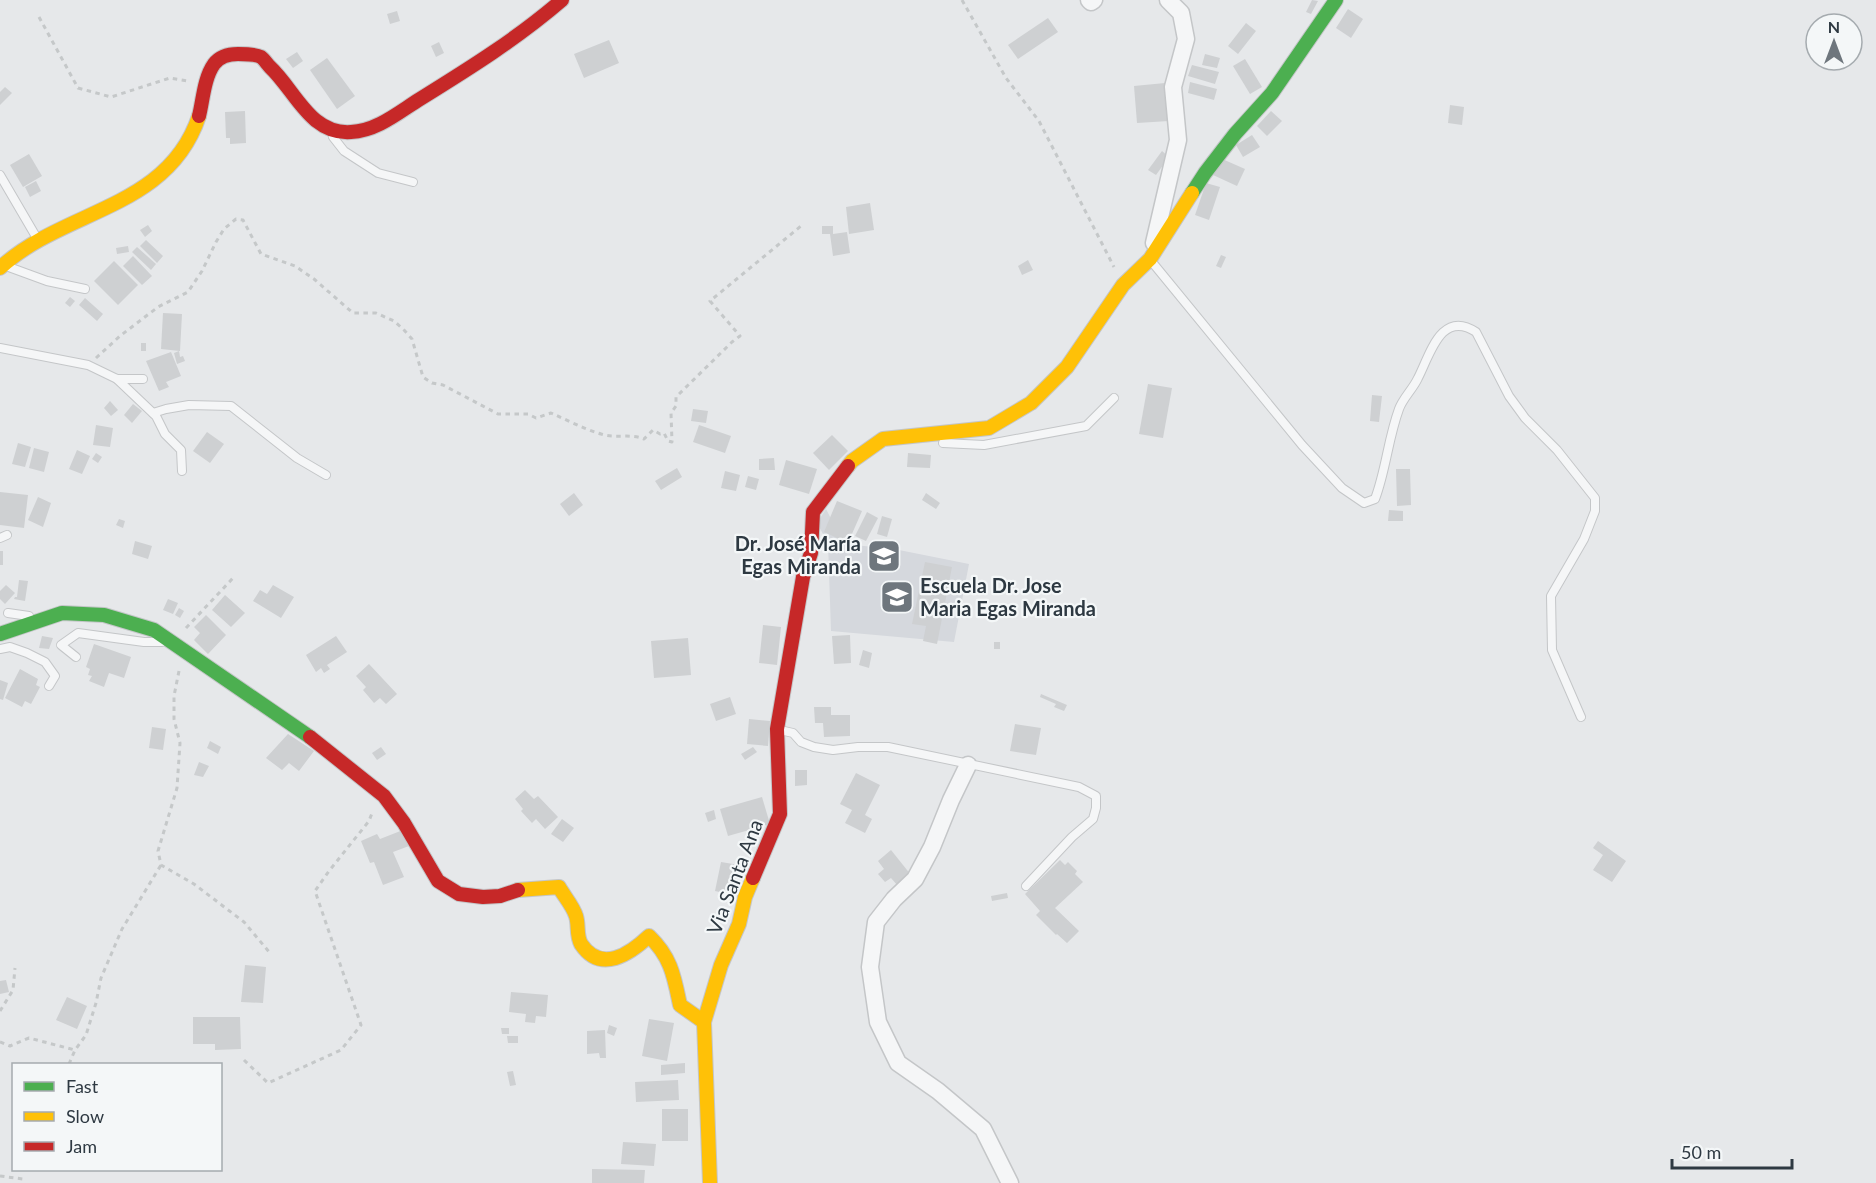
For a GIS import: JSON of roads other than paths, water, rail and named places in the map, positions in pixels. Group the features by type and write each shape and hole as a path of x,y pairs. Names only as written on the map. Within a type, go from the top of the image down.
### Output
{"street":[{"path":"1,266 25,247 126,198 166,170 192,135 200,112 205,84 212,68 219,58 231,52 246,52 261,57 268,66 276,71 308,115 325,128 353,133 370,128 488,58 562,0"},
{"path":"1089,0 1091,2 1094,0"},
{"path":"1150,259 1178,140 1173,87 1186,39 1181,13 1168,0"},
{"path":"883,439 989,428 1030,403 1067,367 1123,285 1150,259 1205,173 1235,134 1272,93 1336,0"},
{"name":"Via Santa Ana","path":"710,1183 704,1022 721,965 739,924 745,897 780,814 777,729 803,577 811,552 813,512 852,460 883,439"},
{"path":"3,631 62,614 104,615 154,630 322,745 384,796 405,823 438,881 459,894 483,897 500,896 516,890 559,886 575,915 580,942 598,958 618,959 634,951 649,936 669,958 680,1005 704,1022"},
{"path":"968,765 915,879 894,899 876,922 870,967 878,1022 898,1063 938,1091 983,1129 1010,1183"}],"lane":[{"path":"325,128 344,151 378,173 413,182"},
{"path":"0,175 38,240"},
{"path":"1150,259 1302,446 1342,488 1365,503 1375,499 1399,408 1418,379 1439,336 1452,327 1461,326 1476,332 1509,396 1525,418 1557,450 1595,498 1595,511 1584,539 1551,596 1552,650 1581,717"},
{"path":"1,266 85,289"},
{"path":"0,348 88,365 117,379 153,413 165,434 181,450 182,471"},
{"path":"117,379 143,379"},
{"path":"883,439 984,446 1086,426 1114,398"},
{"path":"153,413 189,405 231,406 297,458 326,475"},
{"path":"8,613 47,618"},
{"path":"76,657 61,645 78,633 144,642 171,642"},
{"path":"0,649 9,647 45,662 55,676 49,686"},
{"path":"777,729 793,733 801,742 814,747 832,750 888,747 968,765 1024,774 1079,787 1096,796 1093,819 1072,837 1026,886"}],"place":[{"name":"Dr. José María Egas Miranda","path":"884,556"},
{"name":"Escuela Dr. Jose Maria Egas Miranda","path":"897,597"}]}
